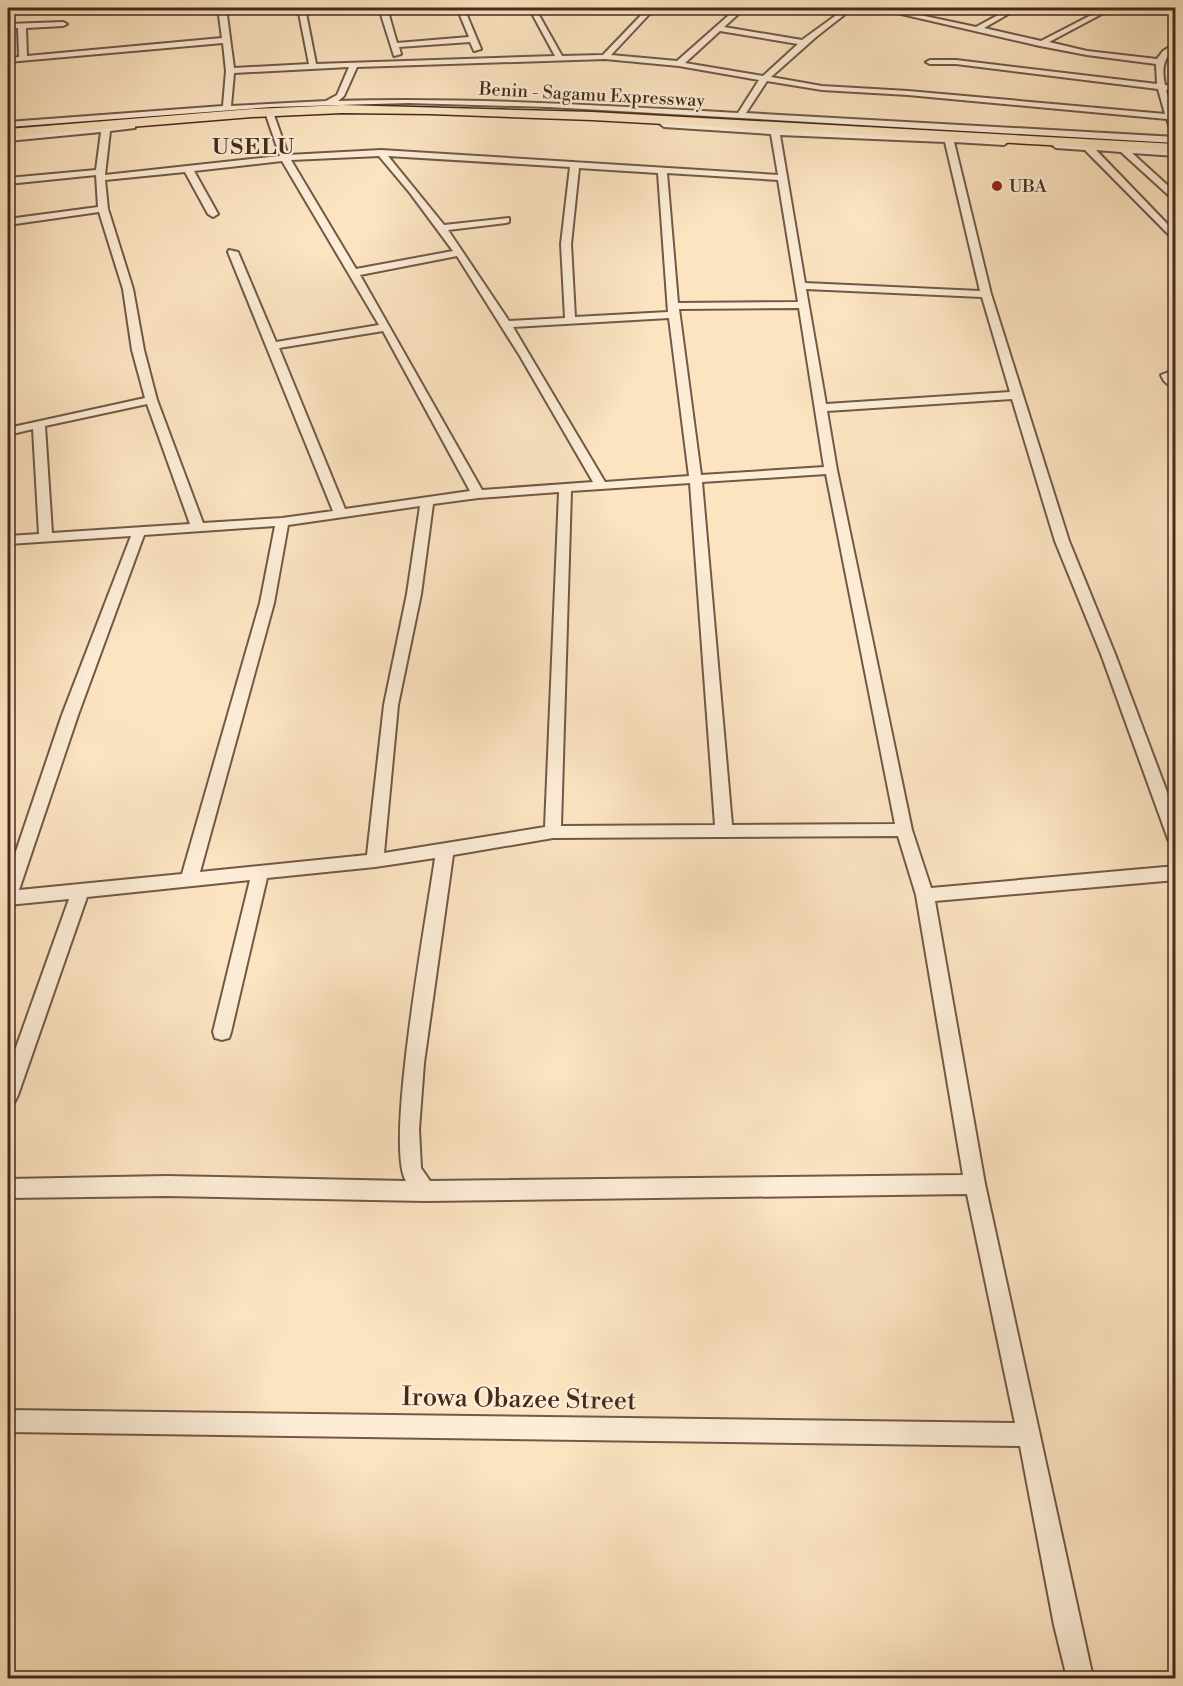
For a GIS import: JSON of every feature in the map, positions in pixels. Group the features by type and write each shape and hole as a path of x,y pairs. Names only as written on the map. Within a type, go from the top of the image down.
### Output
{"highway":[{"name":"Benin - Sagamu Expressway","path":"8,132 263,109 429,105 638,112 1176,146"},
{"path":"8,132 204,116 379,109 548,114 1123,148 1176,146"}],"street":[{"path":"222,8 230,71 227,107"},
{"path":"301,8 313,66"},
{"path":"382,8 399,64"},
{"path":"461,8 480,60"},
{"path":"532,8 560,59"},
{"path":"605,57 652,8"},
{"path":"679,64 741,8"},
{"path":"740,116 764,79 804,43 850,8"},
{"path":"879,8 1040,44 1160,63"},
{"path":"975,30 1016,8"},
{"path":"1040,44 1110,8"},
{"path":"8,26 63,24"},
{"path":"22,25 23,58"},
{"path":"718,28 804,43"},
{"path":"395,45 474,39"},
{"path":"8,60 225,40"},
{"path":"1176,45 1165,51 1160,63 1162,87 1176,132"},
{"path":"230,71 313,66 605,57 679,64 822,88 908,93 1170,117"},
{"path":"930,62 956,62 1176,88"},
{"path":"330,102 340,96 354,65"},
{"path":"8,132 227,107 330,102 465,102 740,116 1176,146"},
{"path":"8,132 106,129 270,115 403,113 528,116 775,132 1086,145 1124,187 1171,230 1176,239"},
{"path":"270,115 285,159 386,327 478,494"},
{"path":"106,129 100,175 103,209 128,289 138,350 151,400 198,528"},
{"path":"775,132 831,470 904,830 925,895 975,1184 1080,1678"},
{"path":"949,140 986,294 1062,541 1108,654 1176,839"},
{"path":"1123,148 1176,199"},
{"path":"8,182 189,170 285,159 381,153 784,178"},
{"path":"381,153 441,228 506,324 601,486"},
{"path":"570,320 566,244 575,166"},
{"path":"189,170 213,214"},
{"path":"662,172 674,311 696,481 724,832"},
{"path":"1124,187 1161,185"},
{"path":"8,222 103,209"},
{"path":"441,228 506,220"},
{"path":"232,252 254,298 271,346 341,514"},
{"path":"352,273 459,253"},
{"path":"800,286 986,294"},
{"path":"506,324 674,311 802,305"},
{"path":"271,346 386,327"},
{"path":"1176,372 1167,375 1176,388"},
{"path":"820,408 1017,395"},
{"path":"8,431 151,400"},
{"path":"39,423 46,538"},
{"path":"8,540 282,522 478,494 565,487 696,481 831,470"},
{"path":"553,832 565,487"},
{"path":"375,861 391,705 414,594 427,503"},
{"path":"189,880 267,603 282,522"},
{"path":"139,531 70,715 8,898 80,893 375,861 553,832 904,830"},
{"path":"414,1184 409,1129 415,1063 445,849"},
{"path":"222,1032 260,873"},
{"path":"925,895 1176,873"},
{"path":"8,1095 80,893"},
{"path":"8,1189 414,1184 975,1184"},
{"name":"Irowa Obazee Street","path":"8,1421 1029,1435"}],"place":[{"name":"UBA","path":"997,186"}],"district":[{"name":"USELU","path":"254,147"}]}
